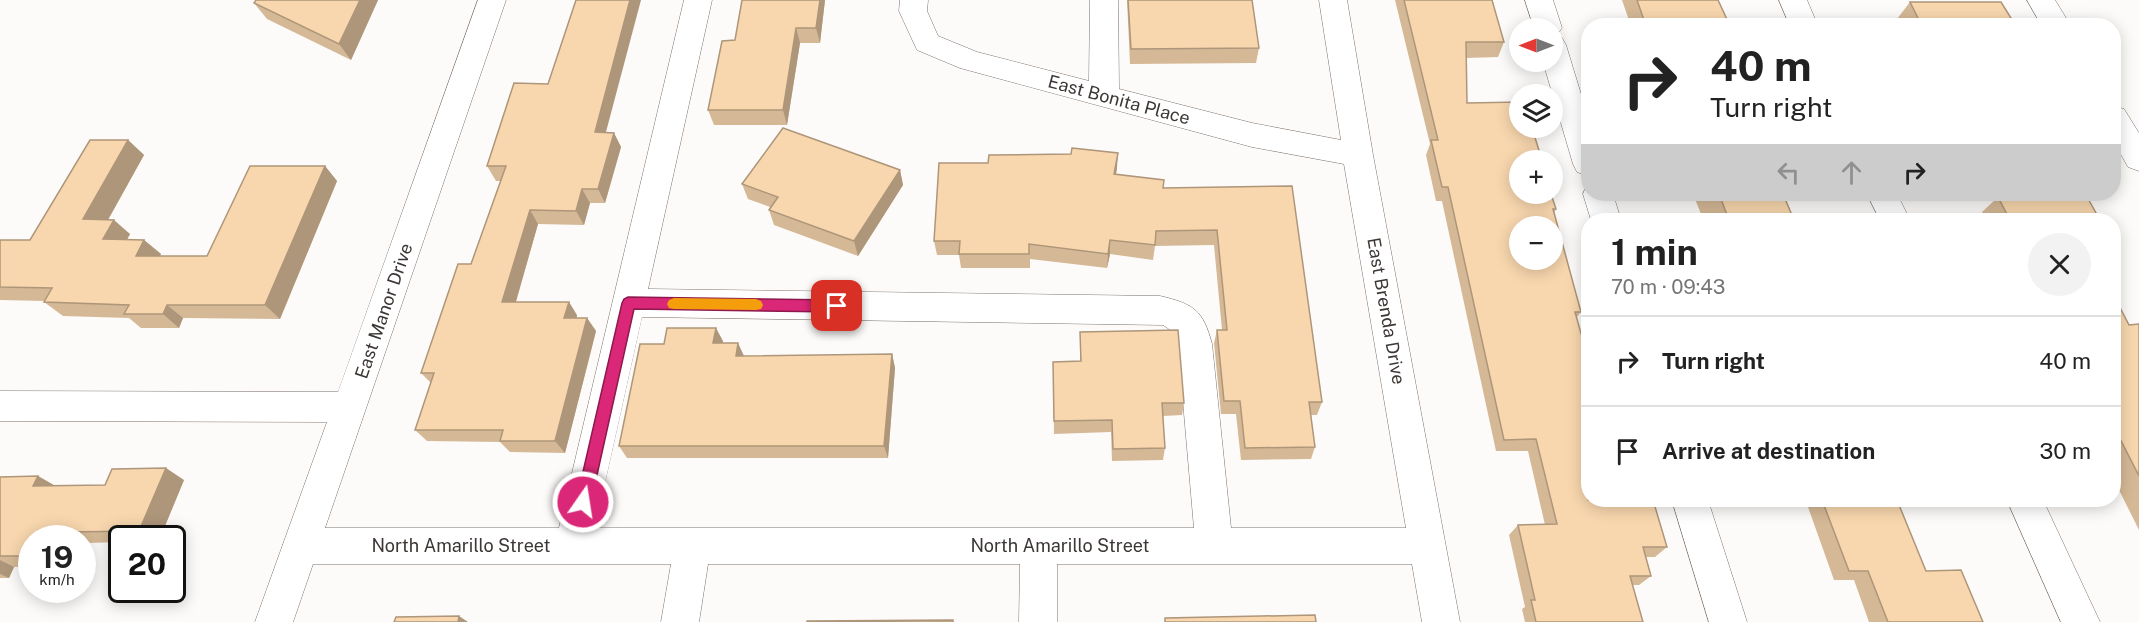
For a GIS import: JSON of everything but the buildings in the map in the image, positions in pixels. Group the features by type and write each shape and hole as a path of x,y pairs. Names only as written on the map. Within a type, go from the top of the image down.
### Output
{"street":[{"name":"East Manor Drive","path":"274,622 492,0"},
{"path":"573,546 698,0"},
{"name":"East Bonita Place","path":"914,0 913,11 927,43 970,61 1252,135 1358,155"},
{"path":"1104,0 1104,96"},
{"name":"East Brenda Drive","path":"1333,0 1358,155 1441,622"},
{"path":"1539,0 1545,18"},
{"path":"1793,0 1801,18"},
{"path":"2041,0 2052,18"},
{"path":"1560,72 1581,141"},
{"path":"2121,129 2139,159"},
{"path":"628,303 1160,310 1172,313 1190,325 1195,344 1214,546"},
{"path":"0,406 350,407"},
{"path":"1692,507 1728,622"},
{"path":"2028,507 2081,622"},
{"name":"North Amarillo Street","path":"301,546 1428,546"},
{"path":"680,622 692,546"},
{"path":"1038,622 1039,546"}],"slow traffic":[{"path":"674,304 756,305"}],"route":[{"path":"583,502 628,303 837,306"}]}
